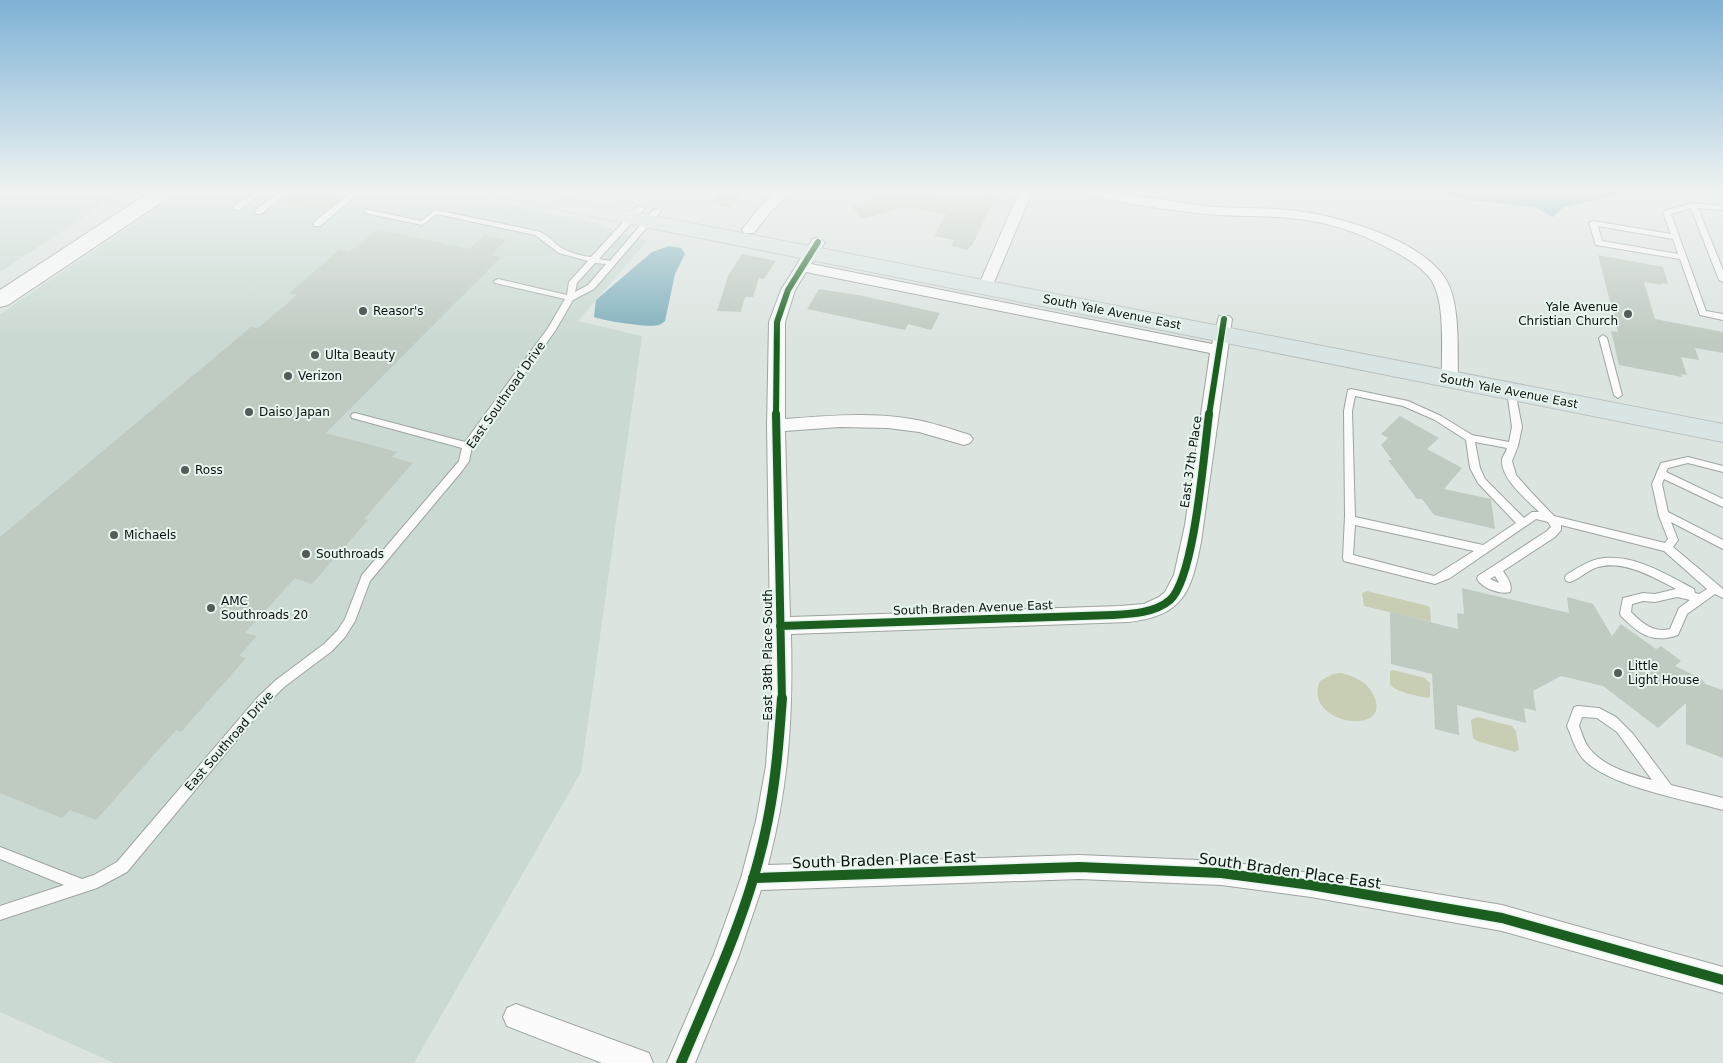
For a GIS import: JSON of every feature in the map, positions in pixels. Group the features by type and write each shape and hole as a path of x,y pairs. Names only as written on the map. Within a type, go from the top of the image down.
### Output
{"main road":[{"path":"0,283 64,242"},
{"path":"0,300 89,242"},
{"name":"South Yale Avenue East","path":"758,242 811,254 988,280 1222,334 1618,396 1723,416"},
{"name":"South Yale Avenue East","path":"779,242 811,254"},
{"name":"South Yale Avenue East","path":"1450,371 1511,391 1723,433"}],"street":[{"path":"988,280 1005,242"},
{"path":"1387,242 1413,254 1427,266 1438,279 1445,292 1450,371"},
{"name":"South Yale Avenue East","path":"811,254 1222,334"},
{"name":"East 38th Place South","path":"681,1063 726,955 753,878 768,821 777,766 782,694 776,426 777,322 788,290 811,254"},
{"name":"East 37th Place","path":"1166,603 1179,588 1186,569 1222,334"},
{"path":"776,426 864,421 886,422 906,424 964,439"},
{"name":"South Braden Avenue East","path":"780,626 1135,614 1166,603"},
{"name":"South Braden Place East","path":"753,878 1080,867 1222,873 1311,885 1502,918 1723,980"},
{"path":"516,1017 639,1063"}],"lane":[{"path":"551,242 560,251 611,263"},
{"name":"East Southroad Drive","path":"0,914 82,886 122,868 260,702 282,681 320,655 341,634 356,609 357,598 366,578 459,469 464,461 467,446 551,332 570,298 573,282 614,242"},
{"path":"498,281 570,298 591,287 626,242"},
{"path":"1599,242 1683,257"},
{"path":"1678,242 1703,313 1723,317"},
{"path":"1708,242 1723,280"},
{"path":"1603,338 1618,396"},
{"path":"1496,570 1551,534 1557,527 1552,519 1518,485 1508,470 1506,459 1513,446 1517,426 1511,391"},
{"path":"1513,446 1470,438 1438,418 1405,403 1351,392 1348,411 1348,558 1435,580 1446,575 1535,515 1666,548 1719,592 1702,599 1683,612 1674,632 1665,636 1646,632 1625,614 1627,601 1677,593 1702,599"},
{"path":"354,416 467,446"},
{"path":"1470,438 1475,468 1481,481 1523,524"},
{"path":"1666,548 1673,540 1664,514 1657,484 1664,465 1688,460 1723,469"},
{"path":"1661,474 1723,503"},
{"path":"1664,514 1723,545"},
{"path":"1349,520 1486,549"},
{"path":"1570,578 1599,563 1619,563 1643,569 1702,599"},
{"path":"1667,788 1653,774 1620,728 1600,713 1578,711 1573,726 1584,751 1598,765 1627,779 1723,804"},
{"path":"0,853 82,886"}],"shaded area":[{"path":"0,242 46,242 0,272"},
{"name":"Southroads","path":"107,242 646,242 578,321 642,336 581,772 414,1063 114,1063 0,1012 0,314"}],"green space":[{"path":"1367,591 1428,606 1430,608 1431,622 1364,606 1362,593"},
{"path":"1393,670 1425,678 1430,683 1430,697 1412,695 1394,688 1390,685 1390,671"},
{"path":"1341,673 1360,680 1373,694 1377,708 1372,717 1361,721 1348,720 1334,716 1324,708 1318,696 1320,681 1333,674"},
{"path":"1477,717 1512,726 1516,731 1519,750 1515,752 1477,741 1473,738 1471,720"}],"water":[{"path":"669,246 681,248 685,254 675,274 665,321 659,325 646,326 594,317 596,300 652,252"}],"building":[{"path":"362,242 435,242 469,249 477,242 504,242 491,255 501,257 326,433 397,452 392,457 413,463 364,519 368,520 312,584 295,578 245,633 257,636 239,656 246,658 181,732 176,730 96,820 70,810 62,818 0,793 0,537 251,327 258,328 297,295 289,293 339,250 349,252"},
{"path":"953,242 974,242 968,250 951,246"},
{"path":"742,254 776,261 764,279 759,278 753,297 745,297 741,312 717,311 728,276"},
{"name":"Yale Avenue Christian Church","path":"1598,255 1663,267 1668,284 1644,282 1655,319 1723,332 1723,353 1695,348 1699,360 1681,357 1687,375 1681,374 1682,377 1619,365 1611,331 1618,332"},
{"path":"819,289 863,296 940,313 931,330 908,324 905,330 807,309"},
{"path":"1400,416 1439,438 1427,449 1462,468 1444,489 1491,499 1495,529 1434,515 1422,499 1417,499 1388,460 1392,460 1381,445 1388,438 1381,434"},
{"name":"Little Light House","path":"1462,588 1569,613 1567,597 1593,604 1612,636 1621,624 1656,649 1661,646 1681,661 1675,666 1702,679 1705,684 1723,690 1723,758 1686,744 1686,703 1658,728 1603,686 1561,676 1533,691 1536,711 1524,708 1526,723 1457,705 1459,735 1435,729 1432,674 1391,664 1390,612 1458,629 1457,613 1464,614"}],"cycle path":[{"path":"681,1063 726,955 753,878 768,821 777,766 782,694 776,426 777,322 788,290 818,242"},
{"path":"780,626 1120,615 1152,610 1166,603 1172,598 1184,575 1192,542 1224,319"},
{"path":"753,878 1079,867 1221,873 1311,885 1502,918 1723,980"}],"place":[{"name":"Reasor's","path":"363,311"},
{"name":"Yale Avenue Christian Church","path":"1628,314"},
{"name":"Ulta Beauty","path":"315,355"},
{"name":"Verizon","path":"288,376"},
{"name":"Daiso Japan","path":"249,412"},
{"name":"Ross","path":"185,470"},
{"name":"Michaels","path":"114,535"},
{"name":"Southroads","path":"306,554"},
{"name":"AMC Southroads 20","path":"211,608"},
{"name":"Little Light House","path":"1618,673"}]}
